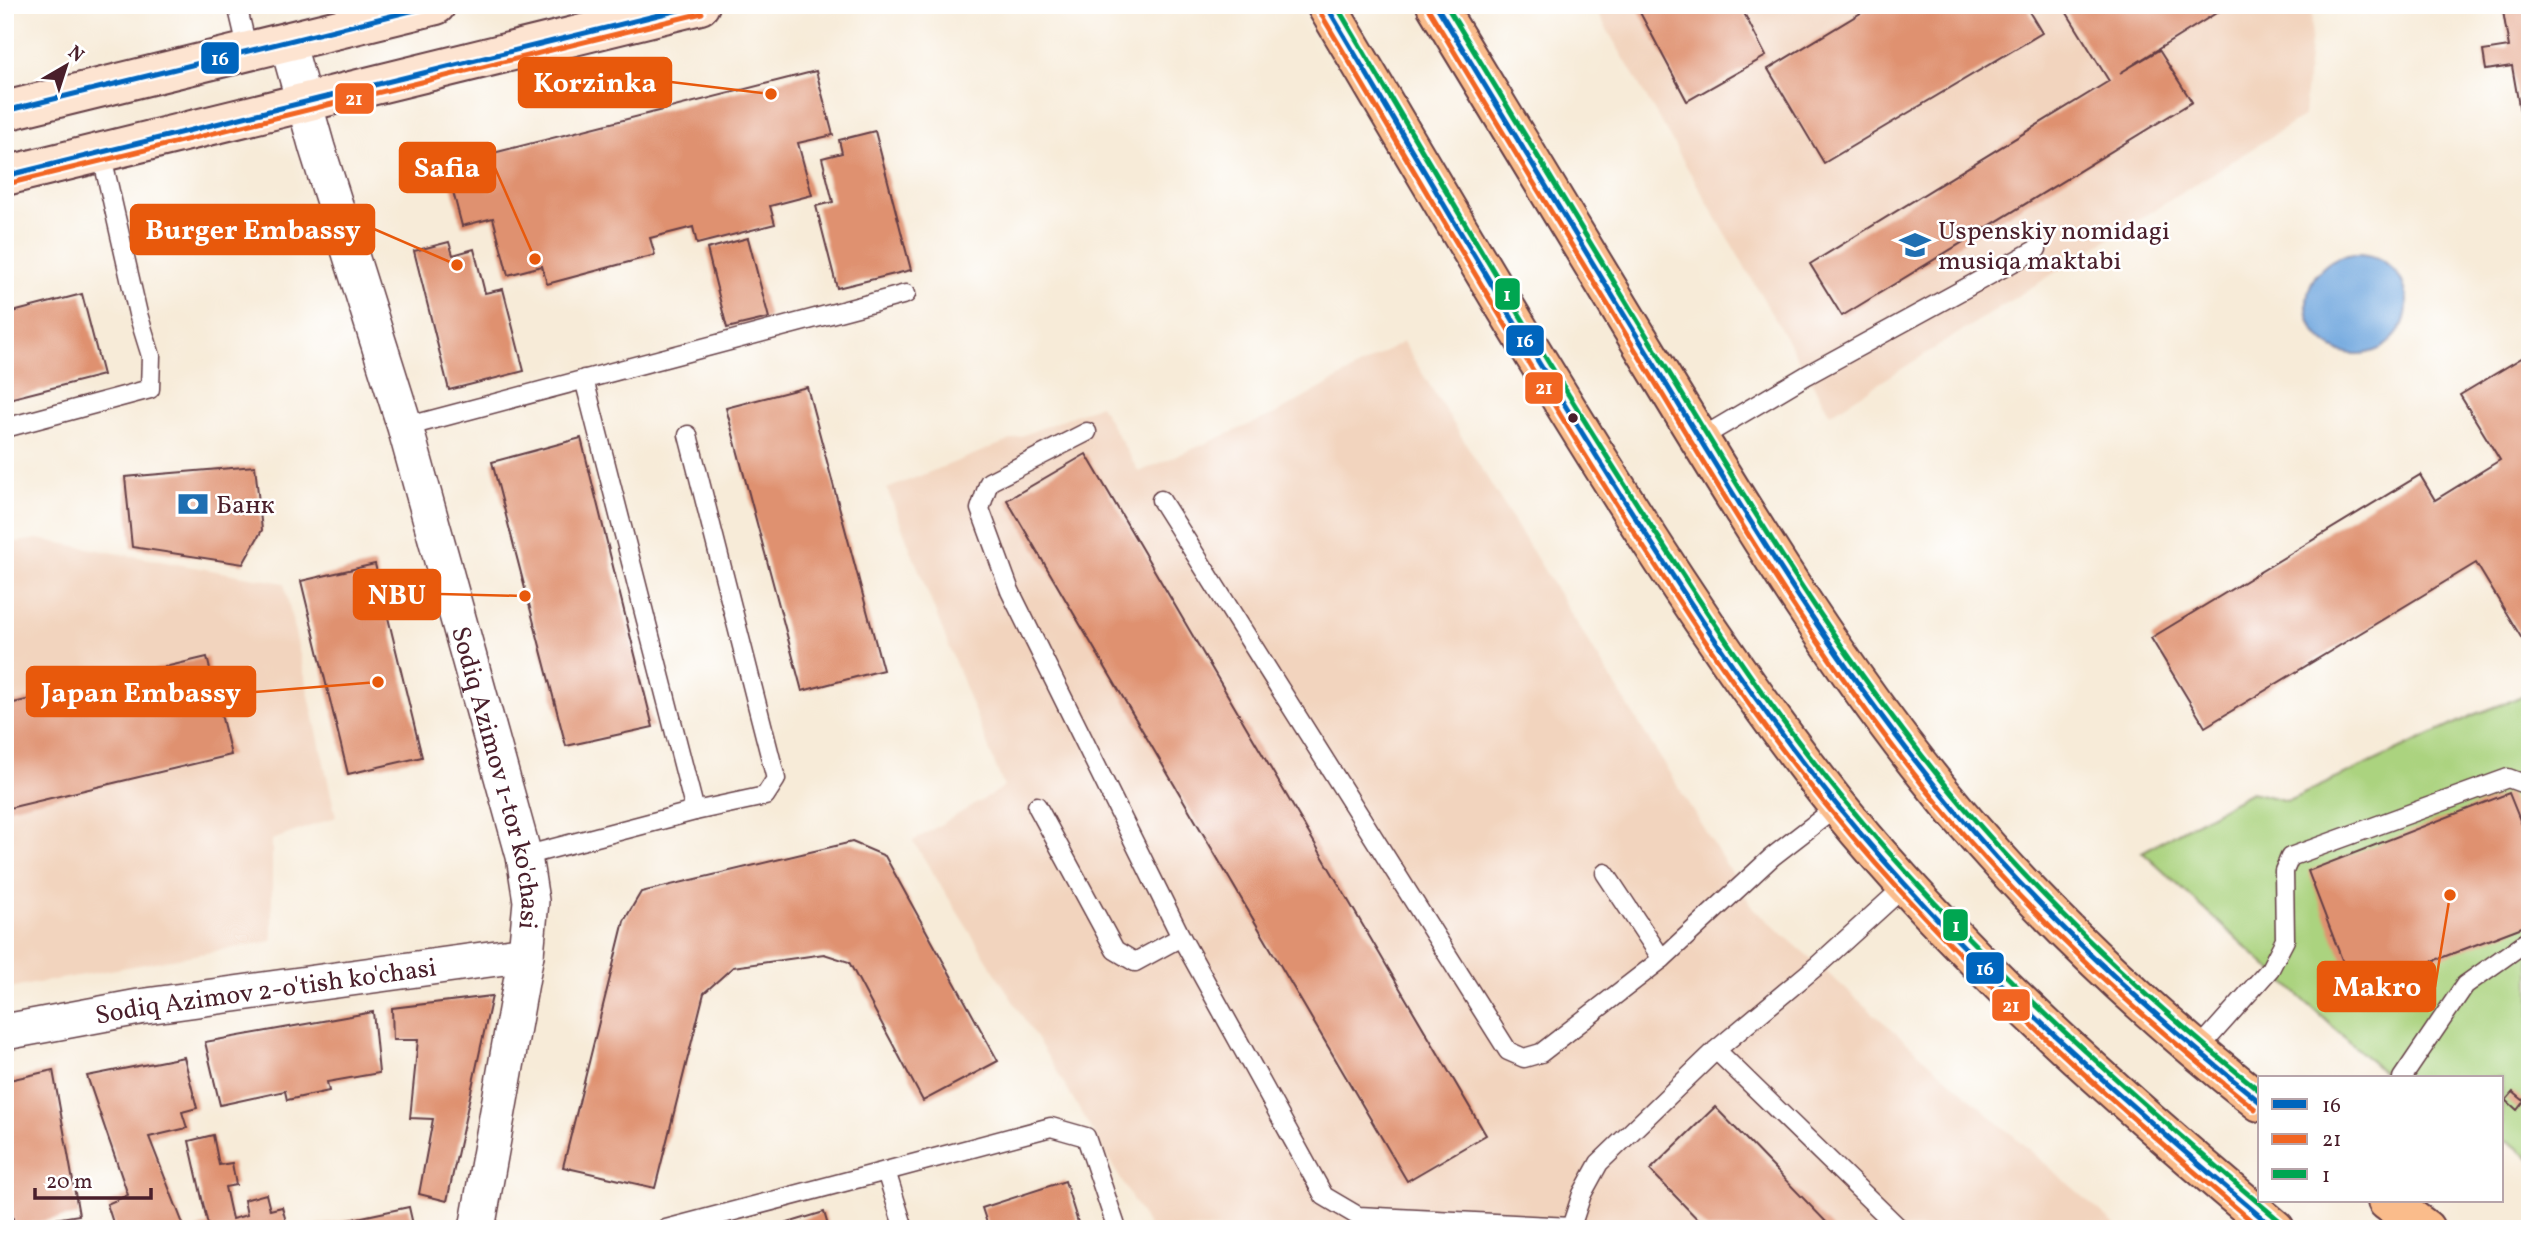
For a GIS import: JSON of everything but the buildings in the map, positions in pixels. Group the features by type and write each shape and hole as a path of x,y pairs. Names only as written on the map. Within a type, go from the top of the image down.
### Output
{"main road":[{"path":"5,111 436,5"},
{"path":"5,176 700,5"},
{"path":"1325,5 1620,495 1718,644 1838,806 1906,885 1979,963 2135,1110 2275,1229"},
{"path":"1436,5 1699,439 1822,635 1922,770 1957,812 2094,958 2196,1052 2258,1100"},
{"path":"2388,1202 2425,1229"}],"street":[{"name":"Sodiq Azimov 1-tor ko'chasi","path":"287,42 405,427 524,856 531,901 526,954 477,1229"},
{"name":"Sodiq Azimov 2-o'tish ko'chasi","path":"5,1032 139,1007 526,954"}],"lane":[{"path":"237,5 248,51"},
{"path":"5,428 150,389 151,356 135,300 101,152"},
{"path":"1699,439 1807,375 2037,249"},
{"path":"405,427 906,294"},
{"path":"584,379 695,811"},
{"path":"1087,432 989,482 980,509 1010,591 1181,937 1324,1196 1358,1216 1572,1228 1581,1195 1599,1163 1716,1050 1818,965 1906,885"},
{"path":"524,856 695,811 765,796 776,779 688,435"},
{"path":"1161,499 1508,1051 1524,1058 1541,1053 1662,959 1772,857 1838,806"},
{"path":"2196,1052 2270,970 2285,940 2284,871 2290,857 2508,778 2530,786"},
{"path":"1037,806 1115,950 1135,962 1181,937"},
{"path":"1605,873 1662,959"},
{"path":"2403,1076 2465,985 2530,939"},
{"path":"1716,1050 1900,1229"},
{"path":"666,1229 1051,1127 1086,1137 1117,1229"},
{"path":"886,1171 904,1229"}],"shaded area":[{"name":"Uspenskiy nomidagi musiqa maktabi","path":"1593,5 2313,5 2304,116 1830,414"},
{"path":"1403,342 1753,908 2120,1229 1150,1229 1056,1070 913,841 1004,787 887,489 1100,405 1139,472 1279,412"},
{"path":"37,539 284,583 336,817 272,840 272,941 5,989 5,544"}],"green space":[{"path":"2530,694 2530,1159 2511,1143 2504,1141 2504,1076 2387,1076 2142,852 2251,792 2288,801 2476,714"}],"water":[{"path":"2357,254 2385,262 2399,276 2407,304 2399,332 2385,346 2357,354 2329,346 2315,332 2307,304 2315,276 2329,262"}],"transit line":[{"name":"16","path":"5,111 435,5"},
{"name":"16","path":"5,176 699,5"},
{"name":"16","path":"1326,5 1508,312 1621,495 1724,653 1778,730 1886,862 1990,974 2045,1027 2275,1229"},
{"name":"1","path":"1336,5 1592,433 1732,650 1815,764 1893,858 1998,968 2165,1123 2281,1222"},
{"name":"16","path":"1436,5 1739,503 1807,609 1878,711 1955,810 2025,889 2139,999 2258,1100"},
{"name":"1","path":"1446,5 1749,504 1816,608 1887,709 1963,806 2068,920 2142,991 2258,1089"},
{"name":"21","path":"1318,9 1616,504 1719,661 1802,775 1880,868 1983,977 2147,1131 2261,1229"},
{"name":"21","path":"1429,10 1732,509 1800,615 1871,717 1948,816 2056,933 2133,1006 2255,1109"},
{"name":"21","path":"7,184 702,13"}],"place":[{"name":"Korzinka","path":"771,94"},
{"name":"Uspenskiy nomidagi musiqa maktabi","path":"1915,245"},
{"name":"Safia","path":"535,259"},
{"name":"Burger Embassy","path":"457,265"},
{"name":"Банк","path":"193,504"},
{"name":"NBU","path":"525,596"},
{"name":"Japan Еmbassy","path":"378,682"},
{"name":"Makro","path":"2450,895"}]}
